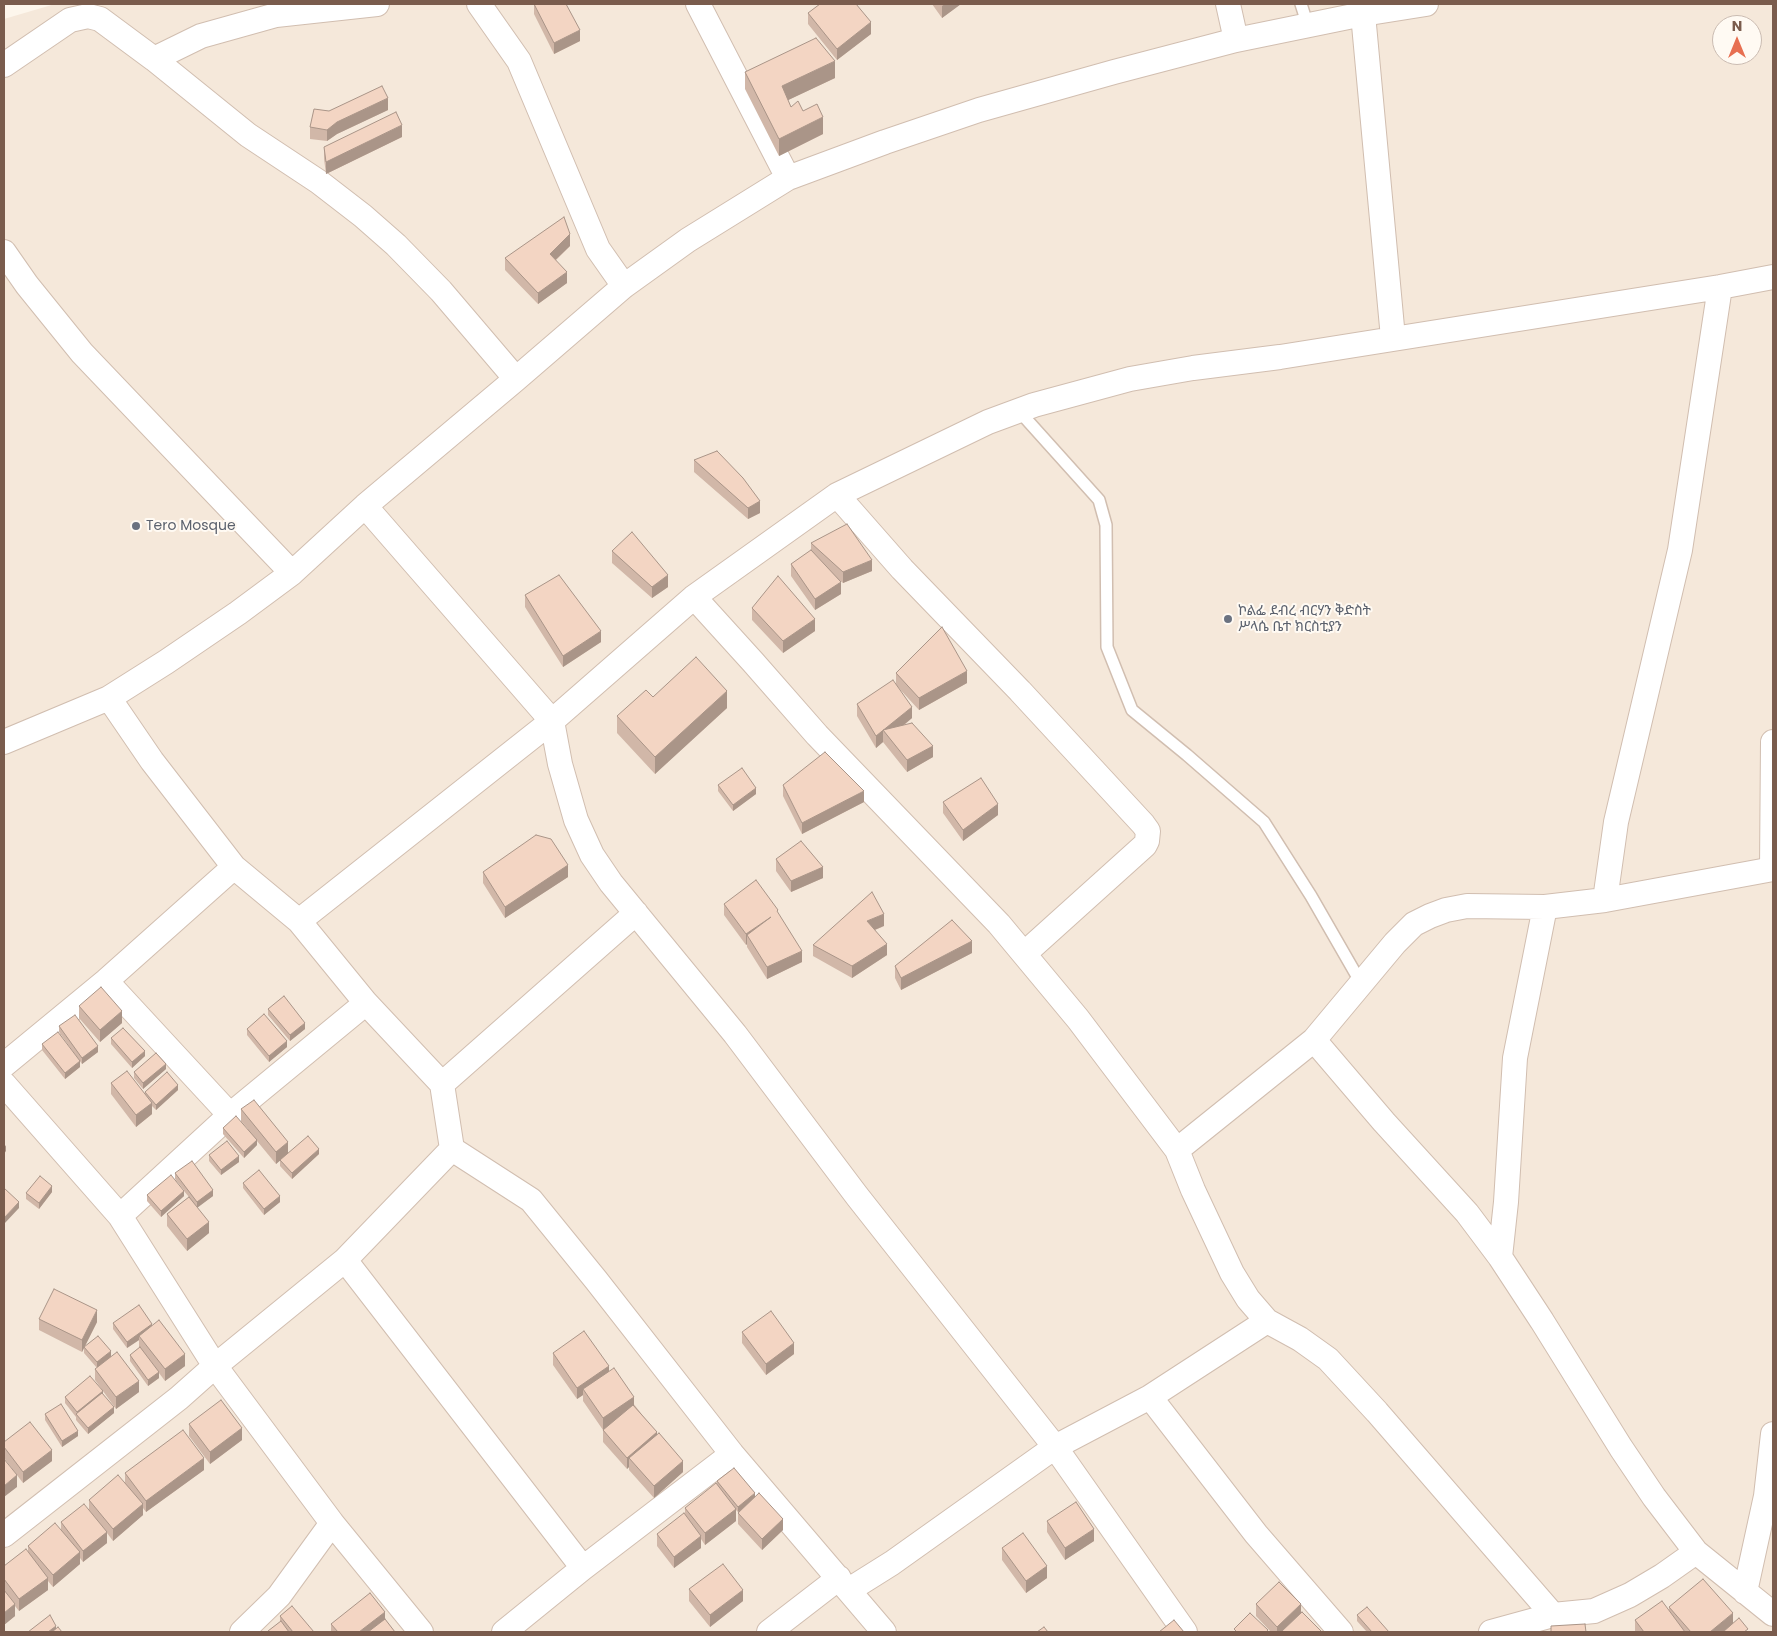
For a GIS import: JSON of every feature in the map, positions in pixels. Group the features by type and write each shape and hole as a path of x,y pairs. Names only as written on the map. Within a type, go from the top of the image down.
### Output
{"street":[{"path":"154,59 201,36 277,9 378,4"},
{"path":"479,4 519,61 598,249 624,286"},
{"path":"698,4 788,178"},
{"path":"1228,4 1236,40"},
{"path":"4,742 109,698 206,635 292,573 365,506 624,286 688,240 788,178 979,110 1236,40 1304,15 1363,14 1426,4"},
{"path":"1363,14 1394,338"},
{"path":"4,65 59,26 78,17 88,16 100,19 154,59 248,135 319,182 363,216 396,245 441,291 516,379"},
{"path":"4,252 27,286 82,354 292,573"},
{"path":"299,921 552,721 694,598 837,495 988,422 1063,397 1130,379 1720,287 1773,277"},
{"path":"1605,900 1616,822 1680,550 1720,287"},
{"path":"837,495 902,569 1033,706 1148,831 1145,845 1024,954"},
{"path":"365,506 552,721 560,764 576,820 592,855 611,883 735,1034 857,1196 1055,1447 1186,1632"},
{"path":"694,598 817,735 999,924 1078,1019 1177,1150 1193,1190 1232,1274 1248,1299 1267,1321 1300,1339 1328,1359 1378,1412 1553,1616"},
{"path":"109,698 152,761 234,866 299,921 366,1003 442,1084 452,1150 532,1200 732,1454 884,1632"},
{"path":"1177,1150 1314,1040 1361,983 1414,924 1430,916 1446,910 1467,906 1545,907 1605,900 1773,869 1773,742"},
{"path":"4,1065 106,981 234,866"},
{"path":"1500,1257 1506,1202 1515,1058 1545,907"},
{"path":"442,1084 636,913"},
{"path":"106,981 230,1115"},
{"path":"120,1216 230,1115 366,1003"},
{"path":"1314,1040 1384,1122 1461,1207 1500,1257 1621,1448 1654,1497 1696,1552 1773,1614"},
{"path":"4,1084 120,1216 215,1366 332,1523 421,1632"},
{"path":"4,1535 179,1398 215,1366 345,1260 452,1150"},
{"path":"345,1260 583,1568"},
{"path":"769,1632 844,1584 892,1563 1055,1447 1150,1396 1267,1321"},
{"path":"1150,1396 1256,1534 1340,1632"},
{"path":"1745,1592 1766,1496 1773,1434"},
{"path":"504,1632 583,1568 732,1454"},
{"path":"242,1632 279,1596 332,1523"},
{"path":"1491,1632 1553,1616 1594,1611 1630,1595 1662,1576 1696,1552"}],"lane":[{"path":"1019,411 1099,500 1106,525 1107,647 1132,710 1264,822 1311,896 1361,983"}],"shaded area":[{"path":"55,4 1773,4 1773,1632 4,1632 4,19"}],"building":[{"path":"534,4 566,4 580,30 554,43"},
{"path":"820,4 856,4 871,22 837,49 808,13"},
{"path":"816,38 835,61 782,86 791,107 798,101 803,111 817,104 823,117 779,139 745,72"},
{"path":"382,86 388,98 337,122 327,130 310,127 314,109 329,111"},
{"path":"396,112 402,125 326,162 324,147"},
{"path":"564,217 570,234 550,254 567,272 538,293 505,258"},
{"path":"717,451 743,478 760,501 748,508 694,460"},
{"path":"847,524 872,560 843,572 811,543"},
{"path":"632,532 668,575 652,587 612,551"},
{"path":"811,550 841,582 815,599 791,564"},
{"path":"559,575 601,631 563,656 525,595"},
{"path":"778,576 815,619 783,641 752,608"},
{"path":"942,627 967,671 919,698 896,673"},
{"path":"696,657 727,691 655,757 617,716 646,690 653,697"},
{"path":"893,680 912,707 876,736 857,704"},
{"path":"912,723 933,746 907,760 883,730"},
{"path":"825,752 864,791 802,823 783,785"},
{"path":"742,768 756,788 733,805 718,785"},
{"path":"981,778 998,804 963,830 943,802"},
{"path":"536,835 551,839 568,865 505,907 483,872"},
{"path":"801,841 823,867 791,881 776,859"},
{"path":"756,880 778,910 802,951 767,967 747,935 771,917 746,934 724,904"},
{"path":"872,892 884,914 867,921 887,944 852,966 813,945"},
{"path":"952,920 972,941 901,978 895,966"},
{"path":"101,987 122,1011 100,1030 79,1006"},
{"path":"284,996 305,1023 290,1035 268,1009"},
{"path":"264,1014 287,1041 269,1056 247,1029"},
{"path":"75,1015 98,1046 82,1058 59,1026"},
{"path":"123,1028 145,1051 132,1062 111,1038"},
{"path":"58,1032 80,1061 65,1073 42,1044"},
{"path":"156,1053 166,1064 143,1083 134,1072"},
{"path":"127,1071 152,1103 136,1115 111,1083"},
{"path":"167,1072 178,1085 156,1105 145,1092"},
{"path":"254,1100 288,1142 276,1152 241,1109"},
{"path":"236,1116 257,1140 244,1152 223,1128"},
{"path":"308,1136 319,1149 292,1173 280,1160"},
{"path":"227,1141 239,1156 221,1170 209,1155"},
{"path":"192,1161 213,1190 197,1202 175,1173"},
{"path":"259,1170 280,1196 264,1209 243,1183"},
{"path":"171,1175 184,1191 161,1211 147,1195"},
{"path":"40,1176 52,1186 39,1203 26,1193"},
{"path":"4,1188 19,1202 4,1218"},
{"path":"189,1197 209,1222 187,1239 167,1214"},
{"path":"54,1289 97,1310 82,1340 39,1319"},
{"path":"139,1305 152,1324 127,1342 113,1323"},
{"path":"771,1311 794,1343 766,1364 742,1332"},
{"path":"159,1320 185,1354 165,1369 139,1336"},
{"path":"584,1331 609,1366 577,1388 553,1353"},
{"path":"98,1336 111,1351 97,1362 84,1347"},
{"path":"140,1347 159,1372 148,1380 130,1355"},
{"path":"117,1352 139,1381 116,1397 95,1369"},
{"path":"614,1368 634,1397 603,1418 583,1389"},
{"path":"90,1376 103,1391 77,1412 65,1397"},
{"path":"102,1393 114,1407 88,1428 76,1414"},
{"path":"221,1400 242,1428 210,1452 189,1424"},
{"path":"61,1404 78,1431 62,1441 45,1414"},
{"path":"633,1405 657,1432 627,1458 603,1430"},
{"path":"30,1422 52,1450 23,1472 4,1447 4,1442"},
{"path":"183,1430 204,1458 146,1501 125,1473"},
{"path":"659,1433 683,1461 654,1486 629,1458"},
{"path":"4,1459 17,1475 4,1486"},
{"path":"734,1468 755,1493 738,1507 717,1481"},
{"path":"118,1475 143,1504 113,1529 89,1500"},
{"path":"716,1483 736,1509 705,1533 685,1508"},
{"path":"759,1493 783,1519 762,1539 738,1513"},
{"path":"1076,1502 1094,1529 1065,1548 1047,1521"},
{"path":"84,1504 107,1532 83,1551 61,1522"},
{"path":"684,1513 701,1536 674,1557 657,1534"},
{"path":"55,1523 80,1552 53,1575 28,1546"},
{"path":"1023,1533 1047,1566 1026,1581 1002,1548"},
{"path":"26,1549 48,1578 19,1599 4,1579 4,1566"},
{"path":"723,1564 743,1590 710,1615 689,1589"},
{"path":"1703,1579 1733,1613 1710,1632 1691,1632 1669,1607"},
{"path":"1279,1582 1301,1604 1277,1627 1256,1604"},
{"path":"4,1590 15,1604 4,1613"},
{"path":"370,1593 385,1612 359,1632 338,1632 331,1624"},
{"path":"1662,1601 1685,1632 1644,1632 1635,1620"},
{"path":"292,1606 314,1632 293,1632 280,1616"},
{"path":"1367,1607 1389,1632 1372,1632 1357,1615"},
{"path":"1302,1612 1322,1632 1281,1632"},
{"path":"1250,1613 1268,1630 1266,1632 1237,1632 1234,1629"},
{"path":"50,1615 56,1626 48,1632 28,1632"},
{"path":"1739,1618 1748,1629 1744,1632 1723,1632"},
{"path":"385,1619 395,1632 368,1632"},
{"path":"1174,1620 1184,1632 1159,1632"},
{"path":"281,1621 289,1632 268,1631"},
{"path":"1585,1624 1586,1632 1551,1632 1551,1626"},
{"path":"58,1627 62,1632 52,1632"},
{"path":"1044,1627 1048,1632 1037,1632"}],"place":[{"name":"Tero Mosque","path":"136,526"},
{"name":"ኮልፌ ደብረ ብርሃን ቅድስት ሥላሴ ቤተ ክርስቲያን","path":"1228,619"}]}
